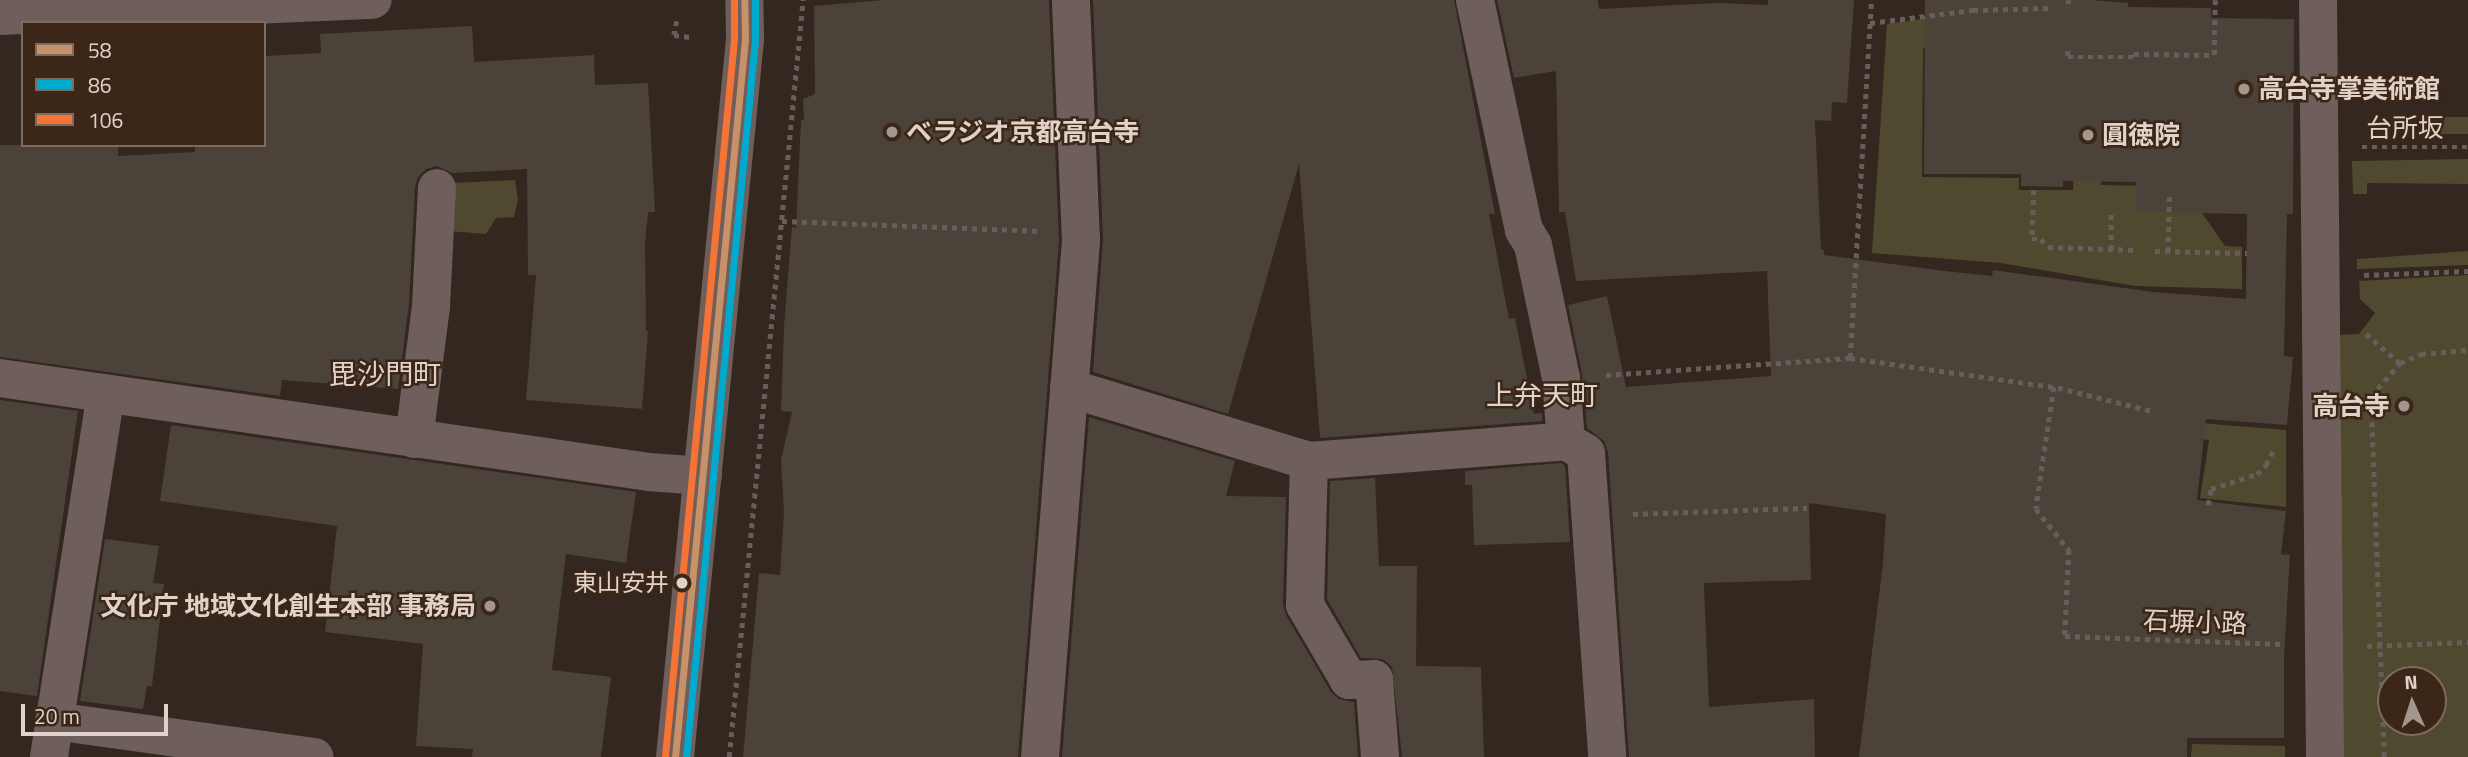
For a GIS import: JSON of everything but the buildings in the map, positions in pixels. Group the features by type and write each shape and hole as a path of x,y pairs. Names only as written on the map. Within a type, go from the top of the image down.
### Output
{"main road":[{"path":"675,757 745,38 744,0"}],"street":[{"path":"0,16 373,0"},
{"path":"1040,757 1080,233 1070,0"},
{"path":"1475,0 1524,230 1533,245 1561,378 1566,441"},
{"path":"2318,0 2325,757"},
{"path":"414,439 431,306 437,188"},
{"path":"0,378 649,472 703,476"},
{"path":"1069,388 1309,461 1566,441 1586,453 1607,757"},
{"path":"106,394 52,739 315,757"},
{"path":"1309,461 1305,605 1349,680 1374,679 1380,757"}],"path":[{"path":"729,757 803,0"},
{"path":"1850,358 1871,0"},
{"path":"2068,51 2068,57 2214,55 2215,0"},
{"path":"1870,23 1973,10 2048,8"},
{"path":"677,21 674,35 690,37"},
{"name":"台所坂","path":"2356,147 2468,147"},
{"path":"2034,190 2032,239 2041,239 2048,247 2136,250"},
{"path":"2168,252 2169,197"},
{"path":"2110,250 2111,214"},
{"path":"782,221 1080,233"},
{"path":"2155,251 2246,253"},
{"path":"2321,277 2468,271"},
{"path":"2364,332 2400,363"},
{"path":"2384,757 2371,396 2400,363 2421,354 2468,350"},
{"path":"1561,378 1850,358 2054,387 2150,411"},
{"name":"石塀小路","path":"2054,387 2036,509 2069,550 2065,636 2324,646"},
{"path":"2208,505 2211,489 2257,474 2266,465 2276,447 2286,447"},
{"path":"1590,516 1807,508"},
{"path":"2367,646 2468,642"}],"shaded area":[{"path":"1974,12 2046,50 1923,48 1922,177 2019,178 2019,190 2073,190 2074,168 2101,168 2101,185 2198,187 2198,207 2225,246 2242,247 2242,289 2135,286 2001,263 1872,253 1887,24"},
{"path":"2422,117 2468,117 2468,134 2422,134"},
{"path":"2468,159 2468,184 2367,183 2367,194 2353,194 2352,161"},
{"path":"515,180 518,200 514,217 496,218 486,234 449,231 453,183"},
{"path":"2468,251 2468,265 2357,269 2357,259"},
{"name":"高台寺","path":"2468,275 2468,757 2341,757 2335,335 2359,334 2375,313 2360,299 2359,281"},
{"path":"2163,420 2286,430 2286,507 2200,498 2209,440 2160,434"},
{"path":"2192,744 2285,746 2285,757 2191,757"}],"transit line":[{"name":"106","path":"665,756 734,39 734,0"},
{"name":"58","path":"675,757 745,39 744,0"},
{"name":"86","path":"686,757 755,40 755,0"}],"place":[{"name":"高台寺掌美術館","path":"2244,89"},
{"name":"ベラジオ京都高台寺","path":"892,132"},
{"name":"圓徳院","path":"2088,135"},
{"name":"高台寺","path":"2404,406"},
{"name":"東山安井","path":"682,583"},
{"name":"文化庁 地域文化創生本部 事務局","path":"490,606"}],"district":[{"name":"毘沙門町","path":"385,374"},
{"name":"上弁天町","path":"1542,395"}]}
